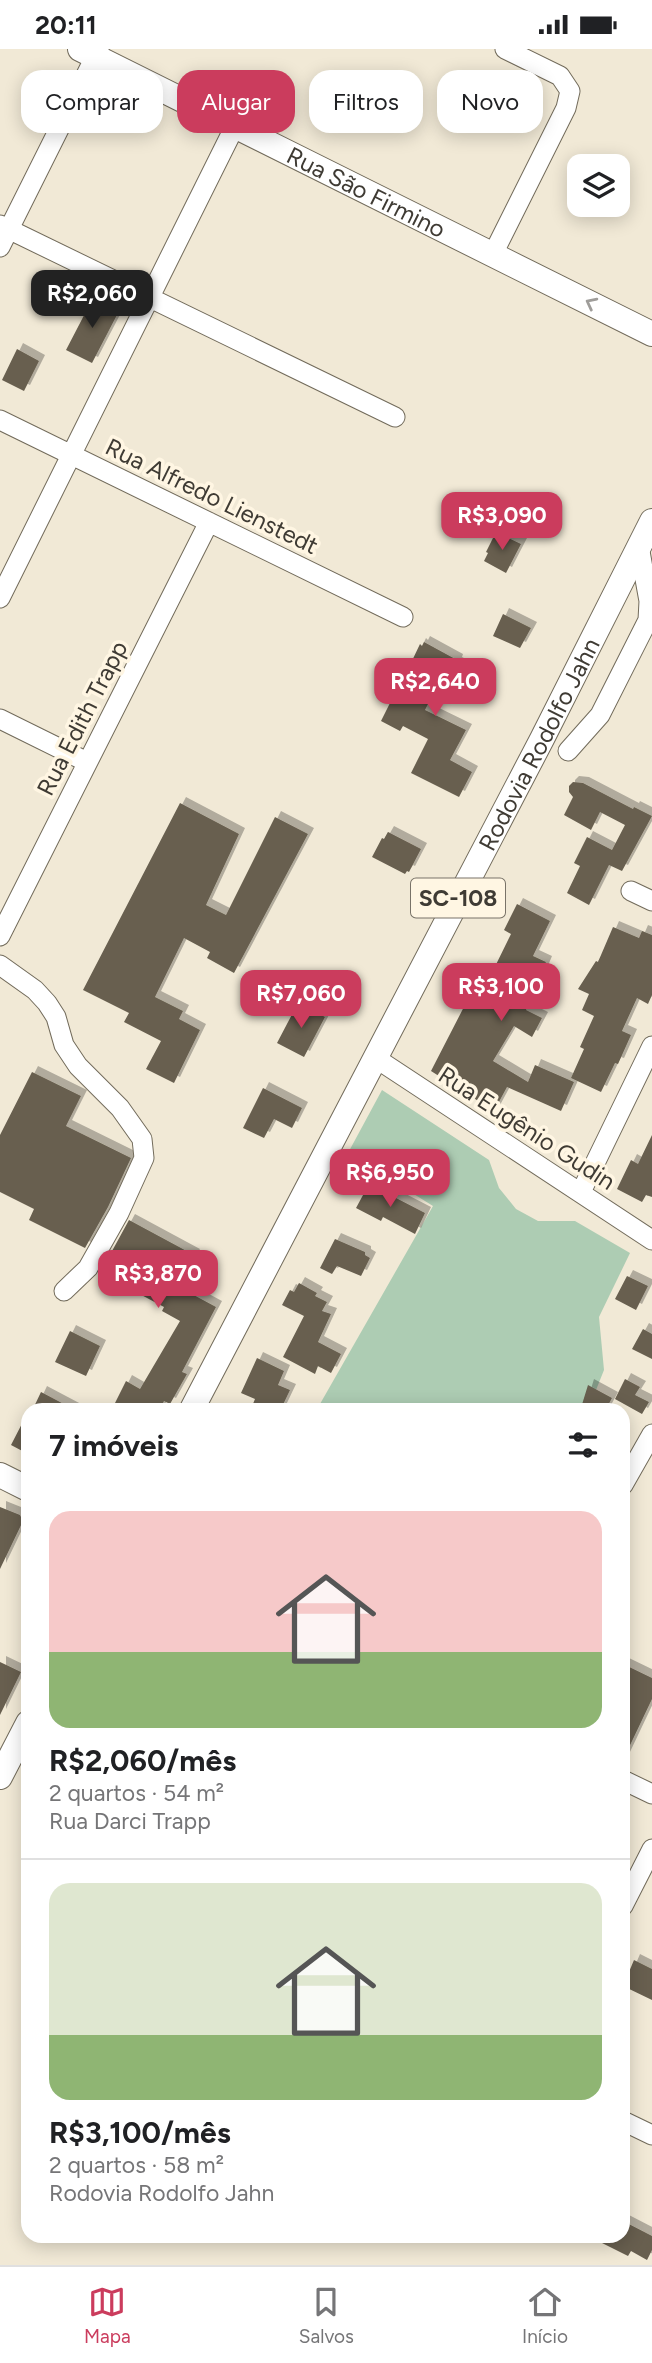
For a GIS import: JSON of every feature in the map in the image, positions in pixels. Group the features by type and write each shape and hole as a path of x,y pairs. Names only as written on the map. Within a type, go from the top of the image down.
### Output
{"main road":[{"name":"Rua São Firmino","path":"91,51 177,96"},
{"name":"Rua São Firmino","path":"249,133 652,334"},
{"name":"Rodovia Rodolfo Jahn","path":"195,1403 542,739 652,521"},
{"path":"0,1475 21,1486"},
{"path":"0,1777 21,1736"}],"street":[{"path":"493,254 566,108 570,91 560,76 505,49"},
{"path":"91,51 3,234 149,298 395,417"},
{"path":"0,598 232,133"},
{"name":"Rua Alfredo Lienstedt","path":"0,420 403,617"},
{"name":"Rua Edith Trapp","path":"0,936 209,522"},
{"path":"568,751 600,715 648,620 649,600 639,546"},
{"path":"0,719 87,762"},
{"path":"631,891 652,901"},
{"path":"0,965 35,990 47,1003 56,1017 64,1045 78,1066 120,1108 142,1139 144,1158 119,1213 88,1268 64,1291"},
{"path":"580,1192 652,1046"},
{"name":"Rua Eugênio Gudin","path":"374,1057 652,1240"},
{"path":"630,1473 652,1434"},
{"path":"630,1783 652,1794"},
{"path":"630,1892 652,1849"},
{"path":"630,2124 652,2135"}],"green space":[{"path":"382,1090 489,1160 499,1188 516,1209 538,1221 575,1221 630,1253 599,1317 604,1370 591,1403 321,1403 433,1206 348,1153"}],"building":[{"path":"93,298 119,311 92,363 66,350"},
{"path":"17,349 39,361 24,391 2,380"},
{"path":"496,532 521,544 506,573 484,561"},
{"path":"503,614 531,628 520,648 493,636"},
{"path":"424,642 486,678 476,698 440,680 425,710 466,730 450,760 472,772 459,797 411,773 428,739 403,726 400,731 381,721 394,695 408,702 423,671 410,665 420,644 422,646"},
{"path":"573,782 583,783 652,816 622,871 609,865 589,905 567,893 580,866 574,863 587,837 612,850 625,825 600,812 591,830 564,815 573,797 569,786"},
{"path":"180,803 239,834 206,905 226,915 275,817 308,834 234,973 207,958 210,952 184,938 155,997 183,1011 179,1019 200,1030 174,1083 146,1069 161,1041 124,1022 129,1013 83,990"},
{"path":"388,832 421,849 409,872 405,874 372,857"},
{"path":"517,904 550,921 533,956 546,962 526,1010 542,1018 532,1037 514,1026 493,1061 528,1082 535,1065 574,1082 561,1111 507,1087 494,1111 431,1071 467,1001 453,993 461,978 484,989 511,934 504,930"},
{"path":"613,927 639,938 642,931 652,935 652,995 648,1004 637,998 622,1031 631,1035 601,1092 571,1078 584,1049 580,1047 594,1016 582,1010 589,994 578,989 596,961 598,962"},
{"path":"298,1003 325,1017 304,1057 277,1043"},
{"path":"32,1072 81,1096 66,1126 131,1158 85,1248 29,1220 34,1209 0,1192 0,1135"},
{"path":"263,1088 302,1108 292,1128 274,1119 264,1138 243,1128"},
{"path":"652,1135 652,1197 646,1195 642,1202 617,1189 631,1160 638,1164"},
{"path":"369,1184 425,1213 415,1234 383,1217 381,1221 356,1208"},
{"path":"129,1220 194,1255 177,1286 216,1307 182,1372 187,1374 171,1403 115,1403 126,1381 140,1389 180,1321 162,1311 164,1307 100,1273"},
{"path":"335,1239 365,1252 370,1258 361,1276 337,1266 332,1274 320,1268"},
{"path":"627,1276 648,1286 636,1310 615,1299"},
{"path":"299,1283 327,1302 322,1311 331,1314 318,1342 341,1354 331,1373 318,1366 315,1374 283,1357 304,1316 282,1305 290,1290 294,1292"},
{"path":"643,1329 652,1334 652,1359 632,1349"},
{"path":"70,1331 100,1346 86,1376 55,1362"},
{"path":"257,1358 284,1371 278,1385 290,1390 284,1403 253,1403 255,1399 241,1393"},
{"path":"625,1379 640,1387 635,1395 649,1402 642,1414 630,1407 630,1403 615,1399"},
{"path":"588,1385 612,1398 609,1403 582,1403"},
{"path":"41,1392 62,1403 36,1403"},
{"path":"21,1426 21,1450 11,1445"},
{"path":"0,1507 20,1515 21,1525 0,1569"},
{"path":"0,1662 21,1672 0,1715"},
{"path":"630,1667 652,1678 652,1699 630,1745"},
{"path":"634,1960 652,1969 652,2000 630,1989 630,1969"},
{"path":"630,2225 652,2236 652,2250 647,2260 631,2251 628,2256 602,2243 630,2243"}]}
